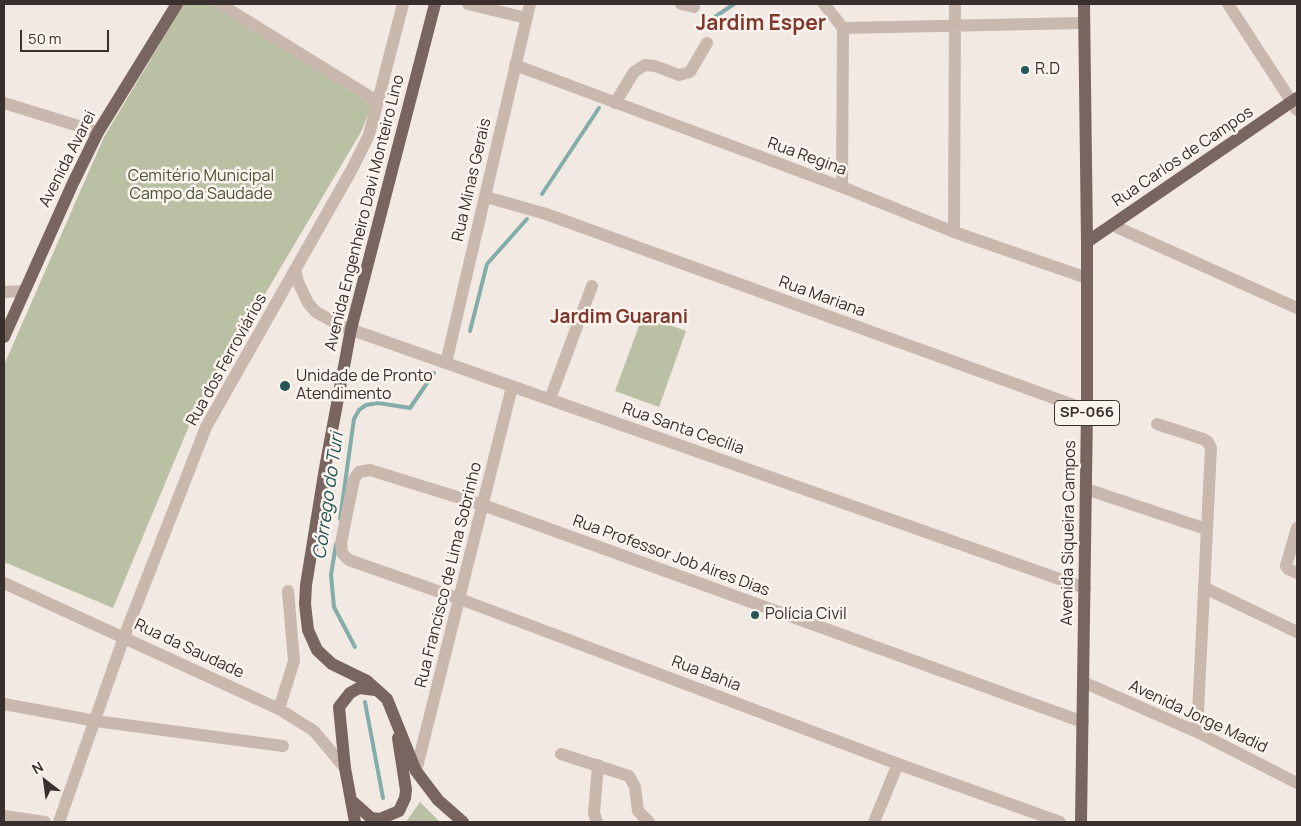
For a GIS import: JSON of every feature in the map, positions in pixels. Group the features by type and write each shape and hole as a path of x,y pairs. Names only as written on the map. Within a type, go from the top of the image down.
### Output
{"main road":[{"name":"Avenida Avarei","path":"4,337 98,132 177,4"},
{"name":"Avenida Engenheiro Davi Monteiro Lino","path":"435,4 351,329 325,468 306,585 306,619 311,641 324,658 367,681 386,699 416,771 438,800 463,822"},
{"name":"Avenida Siqueira Campos","path":"1081,822 1087,410 1084,4"},
{"name":"Rua Carlos de Campos","path":"1087,242 1295,103"},
{"path":"355,822 345,768 339,706 350,693 359,688 380,692"},
{"name":"Avenida Engenheiro Davi Monteiro Lino","path":"352,801 372,818 380,819 399,811 403,804 406,790 395,722"}],"street":[{"path":"220,4 377,101"},
{"name":"Rua dos Ferroviários","path":"59,822 124,637 206,427 369,135 403,4"},
{"path":"468,4 526,18"},
{"name":"Rua Minas Gerais","path":"446,363 530,4"},
{"path":"824,4 843,28 842,187"},
{"path":"954,232 955,4"},
{"path":"1228,4 1295,103"},
{"path":"843,28 1083,22"},
{"path":"615,102 634,72 645,65 679,75 690,72 707,43"},
{"name":"Rua Regina","path":"515,65 842,187 954,232 1087,278"},
{"path":"4,103 98,132"},
{"name":"Rua Mariana","path":"486,197 546,214 1087,410"},
{"path":"1112,225 1297,308"},
{"name":"Rua Santa Cecília","path":"295,270 302,293 316,312 329,320 351,329 1085,588"},
{"path":"550,399 592,286"},
{"path":"4,292 24,291"},
{"name":"Rua Francisco de Lima Sobrinho","path":"416,771 512,387"},
{"path":"1157,424 1203,439 1208,442 1211,448 1197,732"},
{"name":"Rua Professor Job Aires Dias","path":"342,553 341,543 354,479 359,472 370,470 483,505 1083,722"},
{"path":"1086,489 1206,529"},
{"path":"1297,528 1286,566 1297,573"},
{"name":"Rua Bahia","path":"342,553 349,560 460,599 898,764 1060,822"},
{"name":"Rua da Saudade","path":"4,583 279,708 314,731 345,768"},
{"path":"1204,588 1297,632"},
{"path":"279,708 294,661 288,591"},
{"name":"Avenida Jorge Madid","path":"1083,682 1197,732 1297,783"},
{"path":"4,704 96,721 283,746"},
{"path":"561,754 628,776 635,787 638,811 649,822"},
{"path":"874,822 898,764"},
{"path":"597,822 594,813 598,765"},
{"path":"4,816 45,822"}],"green space":[{"name":"Cemitério Municipal Campo da Saudade","path":"184,4 211,4 372,105 361,132 194,414 113,608 4,562 4,365 104,137"},
{"path":"643,315 686,331 659,407 615,391"},
{"path":"420,802 440,822 406,822"}],"waterway":[{"name":"Córrego do Turi","path":"709,21 734,4"},
{"name":"Córrego do Turi","path":"542,194 599,108"},
{"name":"Córrego do Turi","path":"470,331 487,264 527,219"},
{"name":"Córrego do Turi","path":"340,519 354,419 359,410 366,405 378,403 410,408 434,373"},
{"name":"Córrego do Turi","path":"336,544 331,575 334,607 355,647"},
{"name":"Córrego do Turi","path":"365,702 383,798"}],"place":[{"name":"R.D","path":"1025,70"},
{"name":"Unidade de Pronto Atendimento","path":"285,386"},
{"name":"Polícia Civil","path":"755,615"}],"district":[{"name":"Jardim Esper","path":"761,24"},
{"name":"Jardim Guarani","path":"619,318"}]}
